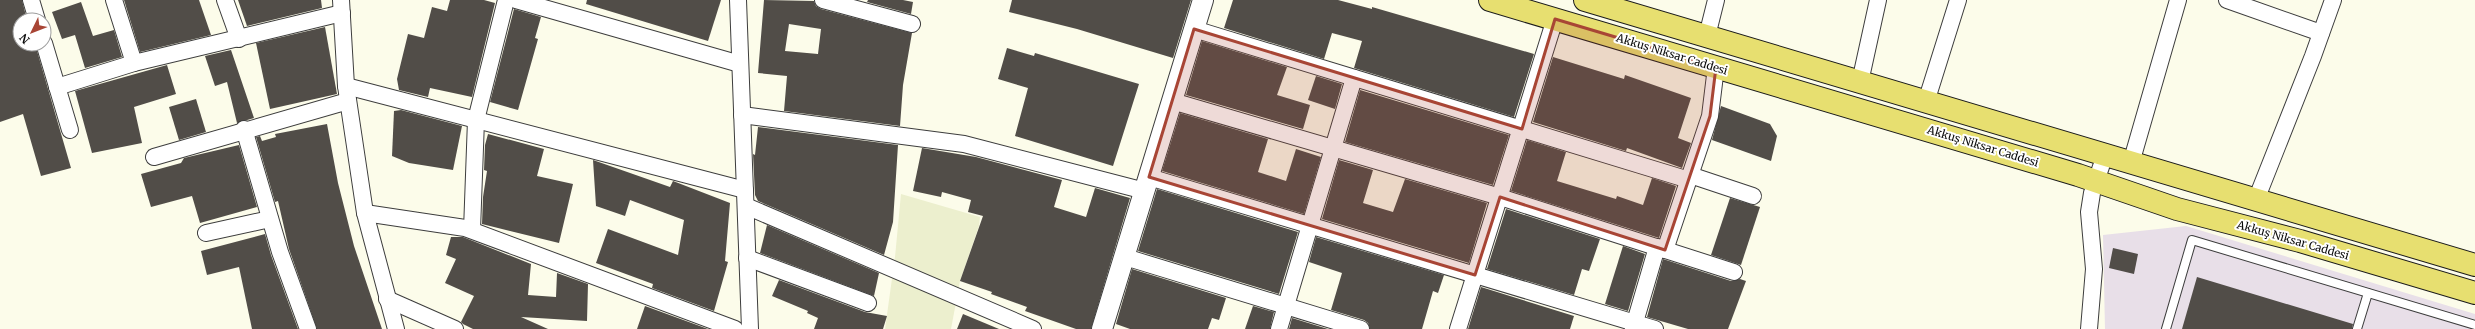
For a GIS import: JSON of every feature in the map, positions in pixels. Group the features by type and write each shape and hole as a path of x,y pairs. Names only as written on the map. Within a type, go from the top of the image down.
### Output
{"main road":[{"name":"Akkuş Niksar Caddesi","path":"1490,0 2096,181 2177,208 2300,241 2475,293"},
{"path":"1585,0 1616,5 1707,36 2475,265"}],"street":[{"path":"31,0 35,12"},
{"path":"114,0 134,63"},
{"path":"225,0 239,39"},
{"path":"472,230 476,120 506,0"},
{"path":"516,0 740,64"},
{"path":"738,0 750,329"},
{"path":"823,0 912,24"},
{"path":"1106,328 1125,257 1203,0"},
{"path":"1707,36 1716,0"},
{"path":"1860,82 1878,0"},
{"path":"1926,102 1958,0"},
{"path":"2131,163 2178,0"},
{"path":"2227,0 2322,33"},
{"path":"2256,200 2322,33 2333,0"},
{"path":"57,87 134,63 239,39 341,6 347,94 365,213 396,329"},
{"path":"1458,329 1522,129 1555,19"},
{"path":"1194,29 1522,129 1754,196"},
{"path":"47,52 70,130"},
{"path":"1634,326 1661,248 1690,177 1710,116 1716,67"},
{"path":"1279,329 1354,78"},
{"path":"154,157 244,129 347,94 476,120 745,190"},
{"path":"1172,101 1500,197 1734,272"},
{"path":"742,115 964,144 1147,184 1310,225 1475,275 1634,326 1655,329"},
{"path":"244,129 280,252 308,329"},
{"path":"2089,329 2094,269 2089,212 2096,181 2105,155"},
{"path":"746,206 1034,329"},
{"path":"365,213 472,230 735,329"},
{"path":"206,233 270,219"},
{"path":"1125,257 1361,329"},
{"path":"748,258 868,303"},
{"path":"388,299 455,329"}],"lane":[{"path":"2166,329 2192,240 2475,325"},
{"path":"2358,329 2368,293"}],"highlighted area":[{"path":"1555,19 1716,67 1710,116 1665,250 1500,197 1475,275 1149,177 1194,29 1522,129"}],"shaded area":[{"path":"2186,226 2475,314 2475,329 2105,329 2103,235"}],"green space":[{"path":"901,194 980,217 979,226 960,281 951,329 885,329 895,257"}],"building":[{"path":"0,0 22,0 25,12 12,12 12,52 37,52 71,168 41,176 23,114 0,122"},
{"path":"124,0 199,0 211,35 140,52"},
{"path":"238,0 321,0 322,8 247,26"},
{"path":"450,0 484,0 495,3 472,97 430,88 428,97 399,90 397,79 408,34 424,38 432,7 447,11"},
{"path":"587,0 721,0 708,41 586,4"},
{"path":"764,0 814,1 816,6 821,9 912,33 903,85 900,126 784,111 787,76 758,73","holes":["789,24 821,29 818,54 785,51"]},
{"path":"868,0 903,0 913,2 911,14 867,2"},
{"path":"1012,0 1191,0 1173,58 1077,29 1009,12"},
{"path":"1233,0 1338,0 1372,9 1372,7 1534,54 1514,117 1354,68 1362,41 1332,33 1324,59 1224,28"},
{"path":"81,2 93,36 114,30 122,57 85,68 75,35 62,39 52,12"},
{"path":"514,9 541,17 535,38 538,39 518,110 490,102"},
{"path":"325,27 337,94 270,109 256,43"},
{"path":"1202,41 1287,67 1277,95 1310,105 1303,129 1186,95"},
{"path":"1007,48 1034,56 1035,53 1139,84 1113,166 1015,136 1028,88 998,79"},
{"path":"231,50 254,118 237,123 227,82 215,86 205,56"},
{"path":"1553,57 1624,79 1625,75 1691,98 1678,138 1691,143 1682,168 1627,148 1626,151 1533,122"},
{"path":"167,65 176,94 134,107 142,143 92,153 75,91"},
{"path":"1316,76 1342,84 1335,109 1308,100"},
{"path":"1360,90 1509,135 1493,185 1345,142"},
{"path":"196,99 206,132 179,140 169,107"},
{"path":"1721,106 1770,124 1777,136 1771,161 1712,140"},
{"path":"401,110 462,126 453,170 409,163 392,156 394,111"},
{"path":"1180,113 1268,139 1258,172 1286,181 1296,149 1321,157 1304,214 1162,171"},
{"path":"327,124 338,183 354,246 382,329 317,329 289,249 278,201 275,202 256,137 260,136 262,141 276,137 275,134"},
{"path":"758,127 898,145 893,222 884,255 758,201 755,195 753,154 755,155"},
{"path":"488,134 544,149 537,176 573,184 559,243 482,224 483,197 487,171 484,170 485,145"},
{"path":"1527,140 1566,152 1557,181 1616,199 1617,196 1643,205 1652,178 1676,186 1659,238 1511,191"},
{"path":"239,145 257,207 200,223 192,196 151,207 141,174 181,163 184,158"},
{"path":"922,148 976,157 1062,180 1054,207 1086,217 1095,188 1130,198 1091,329 1076,329 1025,311 1027,307 991,294 992,292 960,281 983,216 968,212 971,200 942,192 941,197 913,191"},
{"path":"593,160 670,187 673,181 730,203 725,261 728,262 714,311 652,288 653,284 596,263 608,229 678,255 684,220 630,200 625,216 596,206"},
{"path":"1339,160 1373,170 1363,203 1393,212 1405,179 1487,203 1469,263 1322,219"},
{"path":"1157,189 1298,232 1279,294 1138,251"},
{"path":"1730,198 1760,207 1741,265 1711,255"},
{"path":"1506,209 1600,239 1589,271 1582,269 1574,295 1487,269"},
{"path":"767,225 879,273 874,296 760,253"},
{"path":"265,234 271,255 298,329 252,329 239,267 207,275 201,251"},
{"path":"451,237 463,237 531,264 528,295 556,297 557,273 588,284 587,321 521,317 548,329 473,329 463,324 461,322 474,296 445,283 456,259 446,255"},
{"path":"1316,237 1444,275 1438,293 1433,291 1422,329 1370,329 1368,323 1364,320 1331,310 1342,273 1309,262"},
{"path":"1623,246 1645,254 1628,311 1605,304"},
{"path":"2113,248 2138,254 2134,274 2109,268"},
{"path":"1663,259 1731,281 1740,279 1746,281 1728,329 1688,329 1647,317"},
{"path":"1132,269 1226,298 1219,320 1212,318 1208,329 1130,329 1116,324"},
{"path":"2197,277 2353,324 2352,329 2182,329"},
{"path":"779,280 865,312 887,316 883,329 814,329 818,318 807,313 808,311 772,296"},
{"path":"1481,287 1574,316 1570,329 1468,329"},
{"path":"645,306 708,329 637,329"},
{"path":"1253,306 1274,312 1270,329 1245,329"},
{"path":"963,314 999,329 957,329"},
{"path":"1292,318 1328,329 1289,329"}]}
